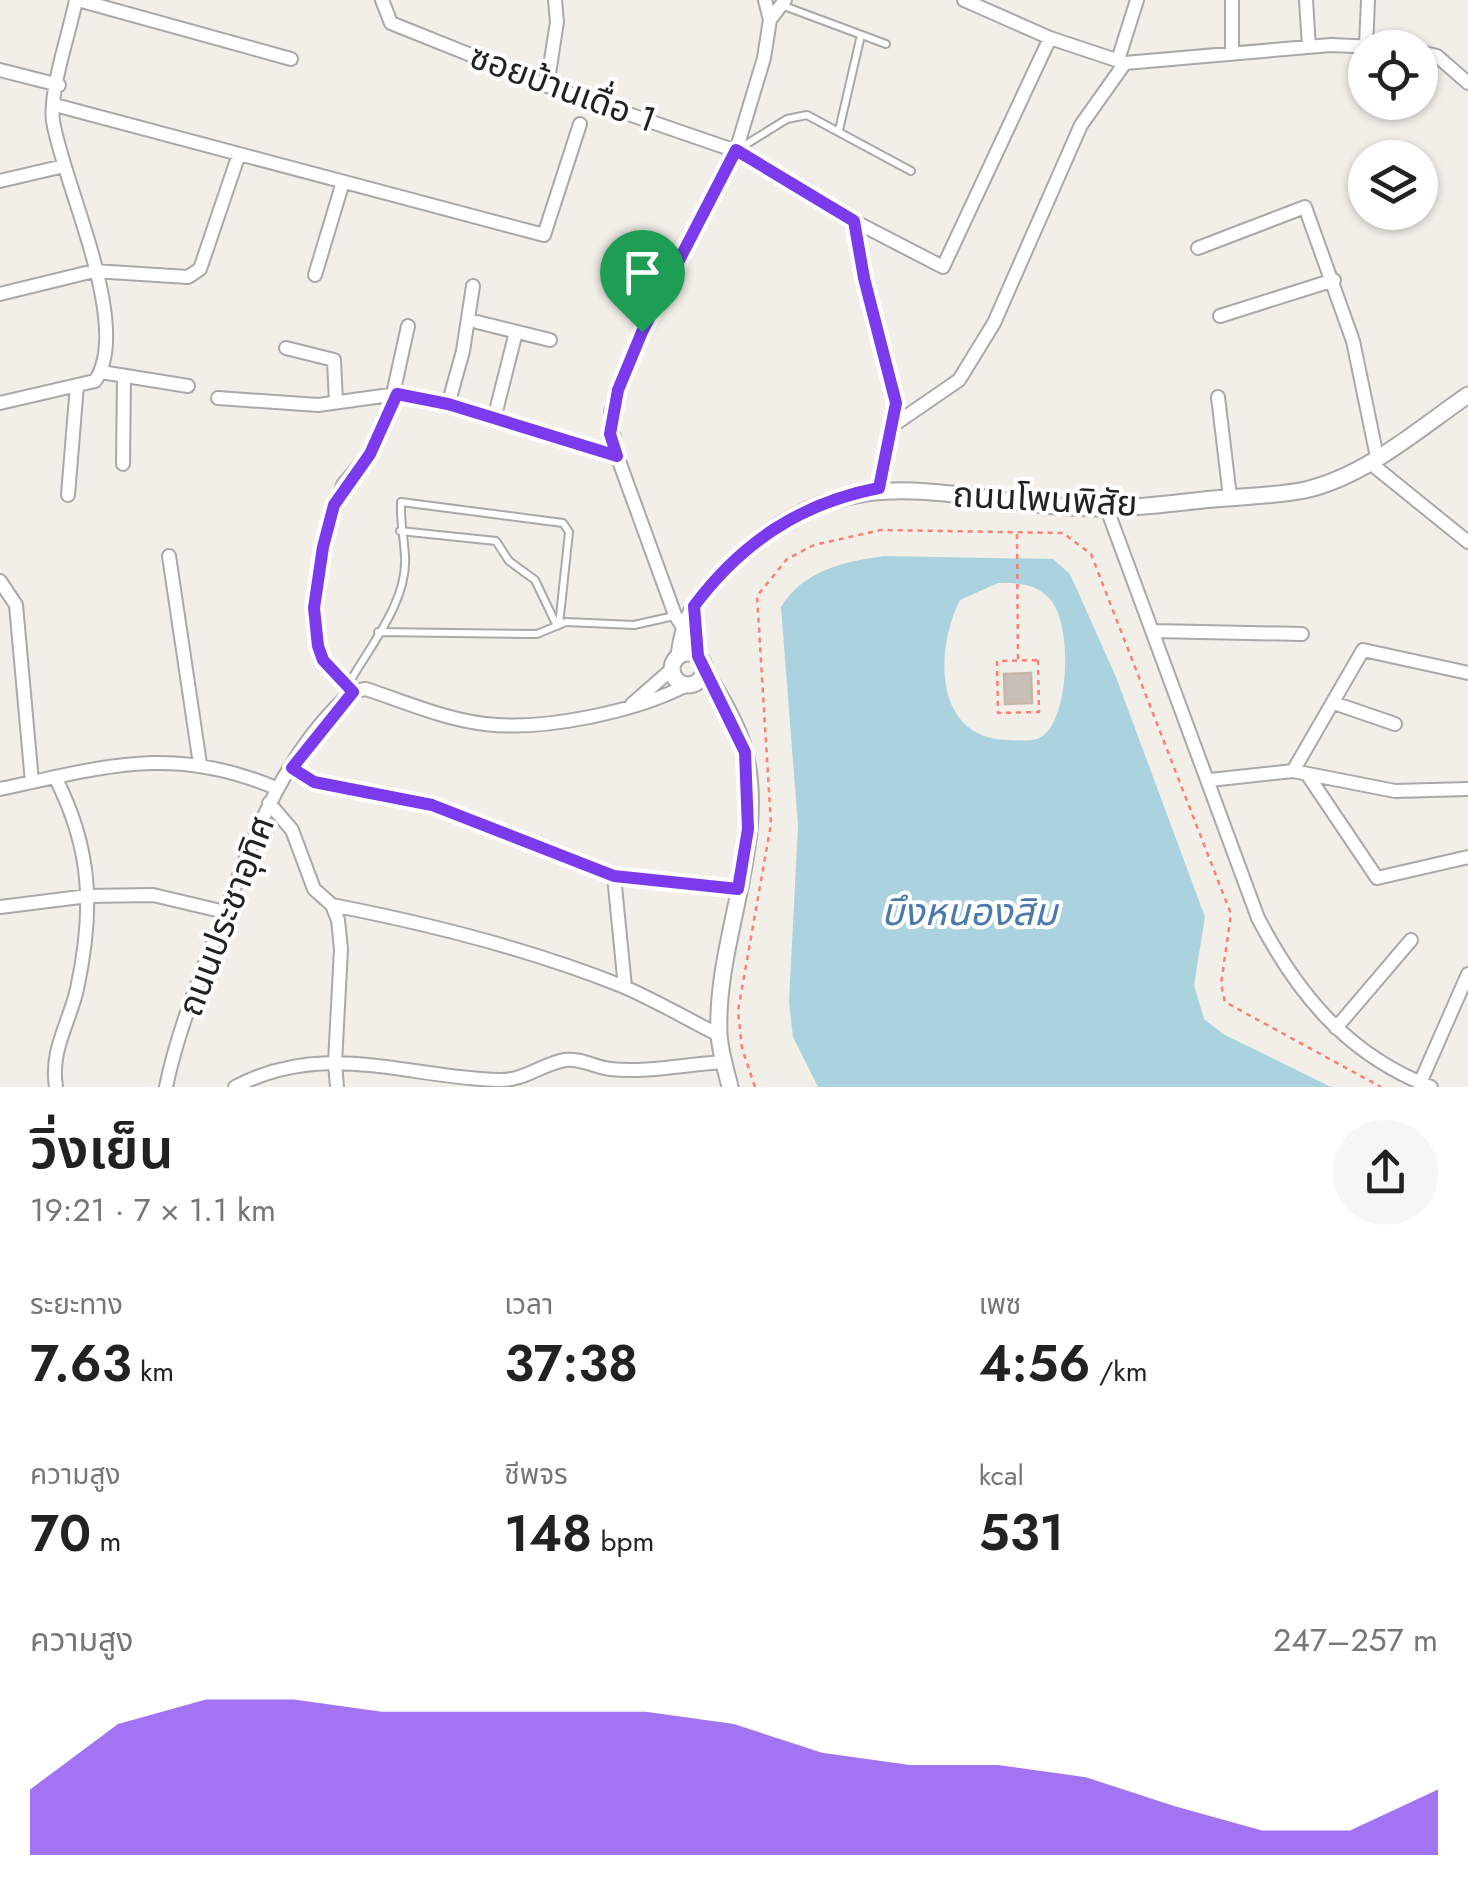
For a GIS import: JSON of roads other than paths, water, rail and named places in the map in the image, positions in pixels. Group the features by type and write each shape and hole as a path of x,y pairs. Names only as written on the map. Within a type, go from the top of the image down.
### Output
{"street":[{"path":"0,403 95,381 101,372 107,334 52,116 77,0 291,59"},
{"name":"ซอยบ้านเดื่อ 1","path":"382,0 391,23 547,86 736,150 854,221 943,267 1050,38"},
{"path":"547,86 557,22 555,0"},
{"path":"730,1087 719,1036 748,829 750,784 745,752 700,657 678,622 610,434 618,390 642,332 736,150 764,58 770,20 766,0"},
{"path":"964,0 1050,38 1121,62 1348,46"},
{"path":"894,424 958,380 1009,293 1081,125 1121,62 1137,0"},
{"path":"1232,0 1232,53"},
{"path":"1306,0 1309,47"},
{"path":"1367,30 1368,0"},
{"path":"770,20 783,2"},
{"path":"1438,57 1468,83"},
{"path":"0,70 59,84"},
{"path":"55,105 544,236 580,124"},
{"path":"0,294 94,271 188,277 200,269 238,154"},
{"path":"0,181 64,166"},
{"path":"314,275 343,182"},
{"path":"1198,248 1305,207 1353,341 1373,460 1468,542"},
{"path":"854,221 864,278 894,392 894,424 879,488"},
{"path":"1220,316 1334,280"},
{"path":"448,404 463,351 473,286"},
{"path":"477,322 550,340"},
{"path":"408,326 395,394 370,454 338,495 323,547 314,608 318,646 323,660 350,689 366,689 486,724 532,723 626,708 657,700 689,685 700,657 694,606"},
{"path":"494,418 516,332"},
{"path":"286,348 334,360 336,402"},
{"path":"101,372 188,386"},
{"path":"123,464 124,376"},
{"path":"68,496 76,385"},
{"path":"218,398 336,402 395,394 448,404 617,456"},
{"name":"ถนนโพนพิสัย","path":"678,622 746,550 823,500 879,488 1107,508 1302,491 1336,481 1373,460 1468,395"},
{"path":"1218,397 1230,497"},
{"path":"1107,508 1258,918 1288,976 1345,1038 1426,1085 1468,974"},
{"path":"169,556 200,764"},
{"path":"0,581 16,605 32,782"},
{"path":"678,622 675,678 727,710"},
{"path":"1153,631 1302,634"},
{"path":"1300,773 1363,650 1468,673"},
{"path":"626,708 676,662 700,657"},
{"name":"ถนนประชาอุทิศ","path":"166,1087 225,912 269,803 350,689"},
{"path":"1334,703 1395,724"},
{"path":"0,788 124,763 181,760 238,772 276,788"},
{"path":"292,768 314,782 432,805 614,876 738,889"},
{"path":"1210,780 1300,773 1395,791 1468,789"},
{"path":"1300,773 1376,878 1468,857"},
{"path":"55,777 76,818 86,857 88,896 76,990 54,1060 56,1087"},
{"path":"269,803 292,830 314,890 332,905 434,928 625,988 719,1036"},
{"path":"614,876 625,988"},
{"path":"0,907 88,896 154,896 225,912"},
{"path":"332,905 341,949 334,1062 338,1087"},
{"path":"1336,1028 1411,940"},
{"path":"235,1087 278,1071 334,1062 378,1062 504,1080 560,1061 575,1060 611,1069 724,1062"},
{"path":"610,1087 611,1069"}],"lane":[{"path":"783,2 886,44"},
{"path":"839,130 862,34"},
{"path":"736,150 787,119 807,115 910,171"},
{"path":"350,689 402,586 405,557 399,531 401,502 563,523 569,532 558,625"},
{"path":"399,531 496,540 510,562 535,580 558,625"},
{"path":"378,632 537,634 574,621 634,625 678,622"}],"water":[{"name":"บึงหนองสิม","path":"884,556 1053,559 1070,574 1116,677 1205,917 1194,985 1204,1019 1223,1034 1331,1087 818,1087 793,1037 789,1002 798,826 781,607 790,594 813,576 839,565","holes":["998,583 1025,585 1042,592 1056,609 1062,625 1063,688 1053,724 1040,738 1007,740 983,735 965,724 953,708 946,688 946,642 960,600"]}]}
